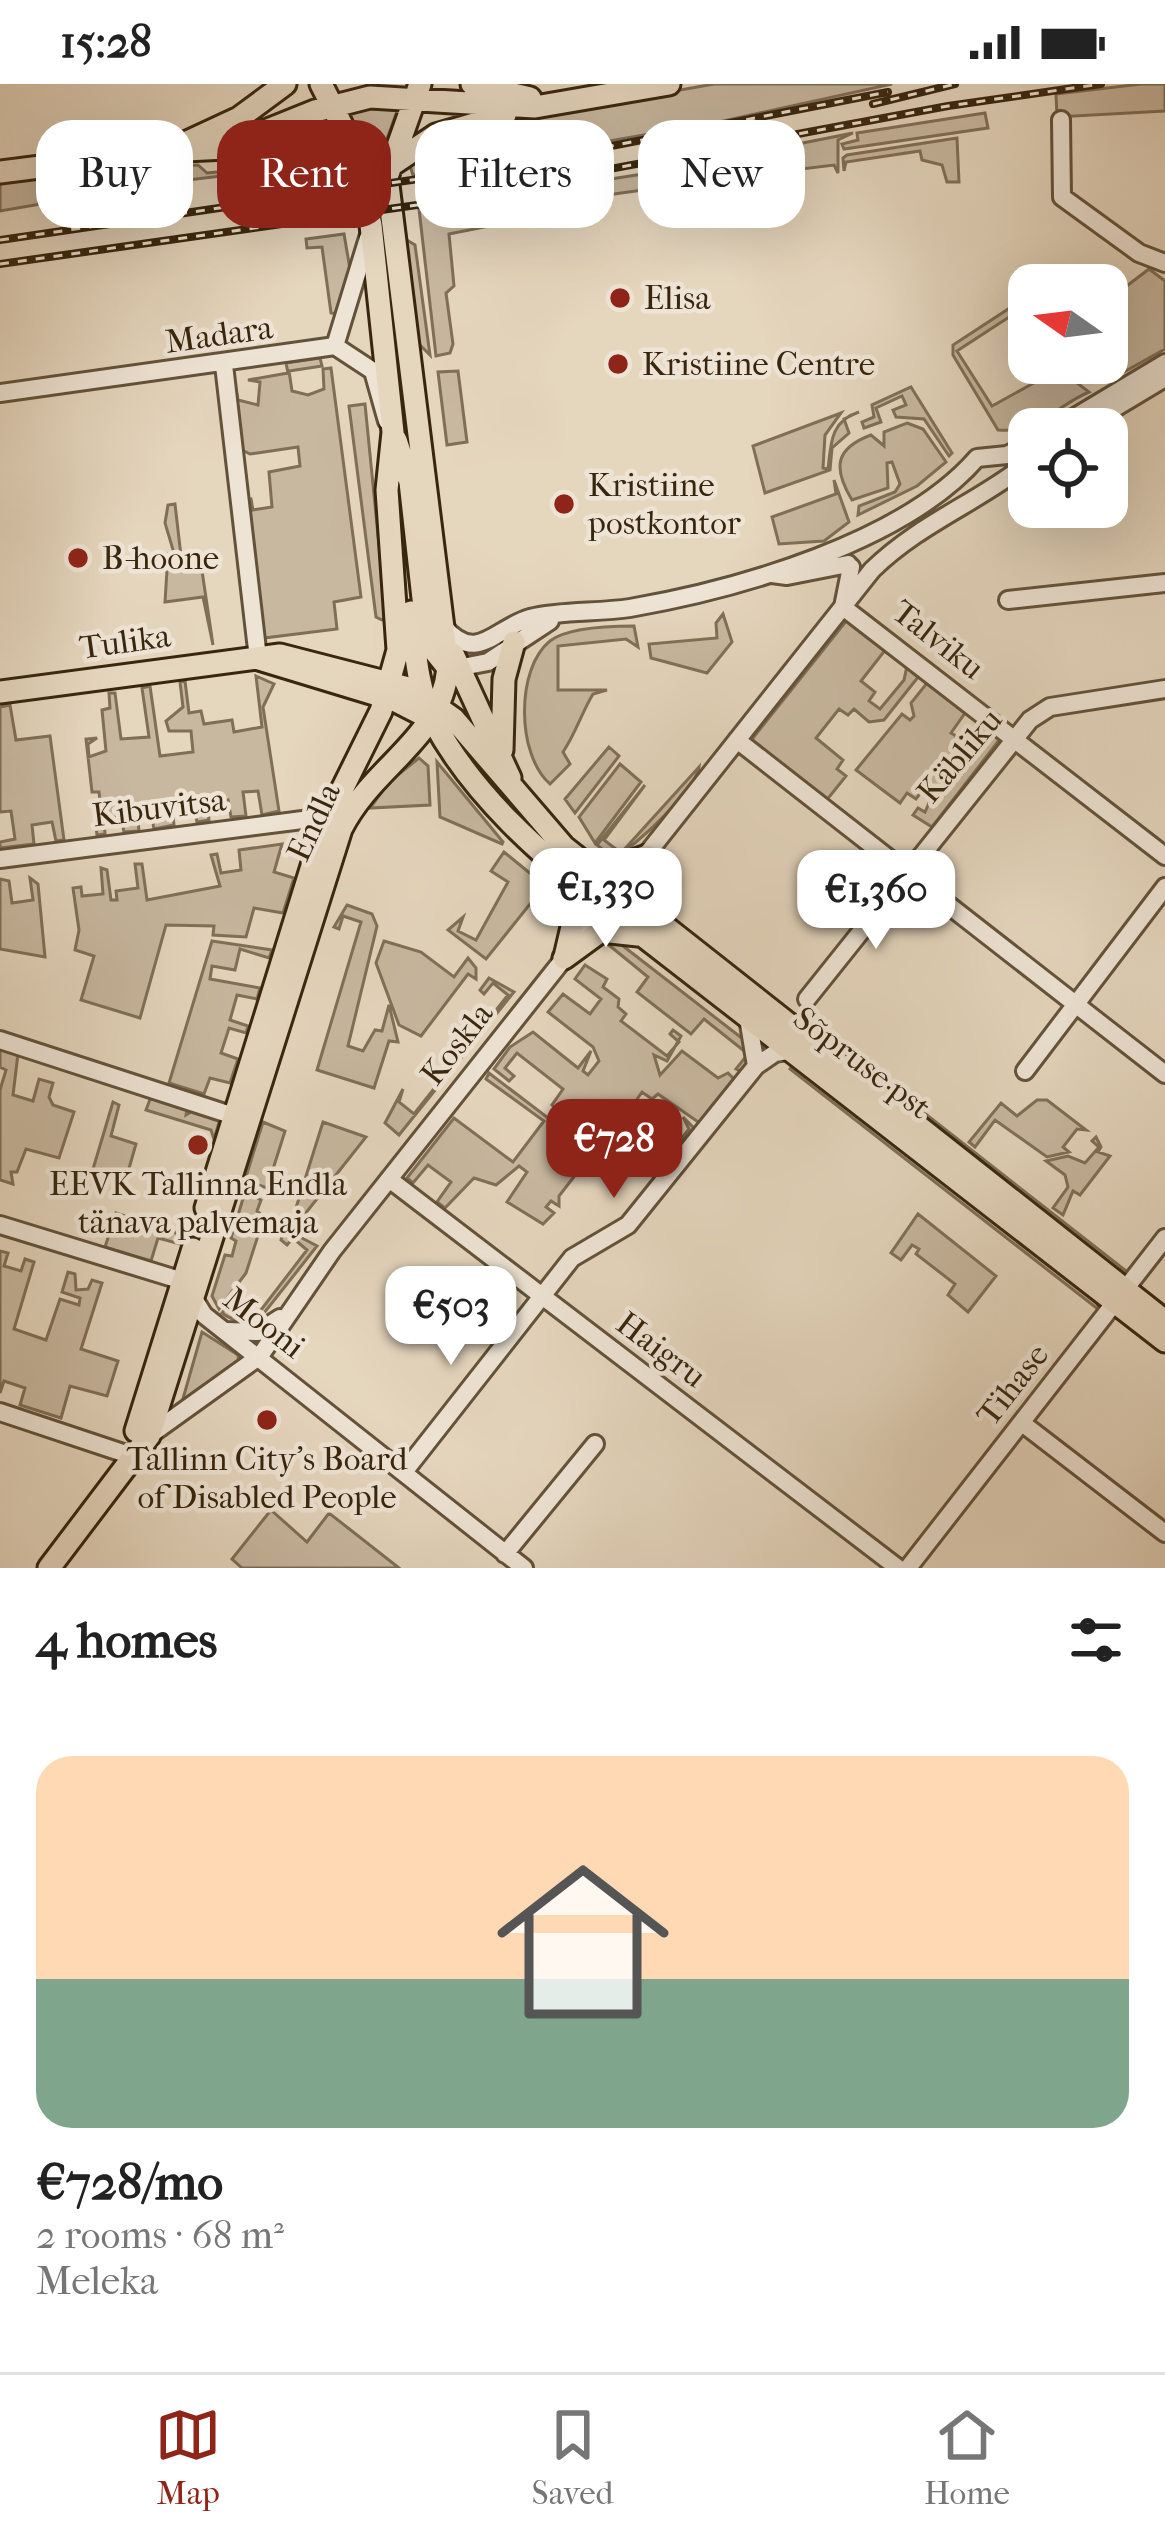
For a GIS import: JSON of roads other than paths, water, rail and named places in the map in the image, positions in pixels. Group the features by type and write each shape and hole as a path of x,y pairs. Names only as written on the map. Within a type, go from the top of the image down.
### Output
{"main road":[{"path":"193,140 285,84"},
{"name":"Endla","path":"321,84 334,95"},
{"path":"472,84 541,104"},
{"path":"282,120 334,95 419,90 488,108 669,84"},
{"path":"391,163 419,90"},
{"path":"391,167 436,135 541,104"},
{"path":"0,172 36,167"},
{"path":"391,186 444,627 454,669 502,757 514,790"},
{"name":"Endla","path":"35,1568 123,1453 140,1420 183,1282 226,1113 325,824 391,693 399,616 387,490 393,432 370,228"},
{"path":"371,228 383,258 396,352 411,367"},
{"path":"393,432 410,482 428,643 454,669"},
{"path":"393,432 416,661 433,709"},
{"path":"367,739 368,709 352,679 386,652 399,616"},
{"path":"502,757 504,679 514,642"},
{"name":"Tulika","path":"0,692 258,658 284,671 352,679 433,709"},
{"path":"433,709 454,669"},
{"name":"Endla","path":"50,1568 149,1436 341,829 369,783 433,709"},
{"name":"Sõpruse pst","path":"433,709 514,790 574,868"},
{"name":"Sõpruse pst","path":"433,709 506,818 1120,1296 1165,1341"},
{"path":"646,856 644,897 653,931 601,932 564,958 574,914 574,868 617,867 646,856"},
{"name":"Sõpruse pst","path":"653,931 748,1018 1120,1296 1165,1321"}],"street":[{"path":"1060,120 1062,197 1138,253 1165,262"},
{"path":"369,228 335,346 373,371 381,412 393,432"},
{"name":"Madara","path":"0,393 335,346"},
{"path":"224,365 258,658"},
{"path":"1095,408 1161,373"},
{"path":"1110,408 1161,373"},
{"path":"444,627 473,647 527,619 682,599 771,574 931,502 983,455 1008,451"},
{"path":"995,456 1004,464 1004,482"},
{"path":"970,466 972,484 987,492"},
{"path":"771,574 876,566 935,518 1008,479"},
{"path":"859,537 878,543 876,566"},
{"name":"Koskla","path":"843,599 849,565 845,552 859,537"},
{"name":"Koskla","path":"260,1356 289,1309 389,1179 843,599 876,566"},
{"name":"Talviku","path":"812,571 832,578 843,599 1165,856"},
{"path":"1008,600 1165,583"},
{"path":"454,669 488,662 556,618"},
{"name":"Käbliku","path":"807,999 1014,736 1050,707 1165,689"},
{"path":"737,740 1165,1074"},
{"name":"Kibuvitsa","path":"0,860 310,819 325,824"},
{"path":"1025,1071 1165,886"},
{"path":"748,1018 756,1066"},
{"path":"0,1040 226,1113"},
{"path":"404,1472 580,1250 628,1225 756,1066 775,1053 794,1050"},
{"name":"Haigru","path":"389,1179 898,1568"},
{"name":"Mooni","path":"0,1225 183,1282 192,1304 524,1568"},
{"name":"Tihase","path":"908,1568 1165,1238"},
{"path":"226,1330 258,1332 289,1309"},
{"path":"149,1436 260,1356"},
{"path":"0,1412 123,1453"},
{"path":"1022,1423 1165,1533"},
{"path":"506,1554 595,1444"}],"railway":[{"path":"873,104 955,84"},
{"path":"0,264 417,205 948,106 1101,84"},
{"path":"0,240 514,165 888,92"}],"place":[{"name":"Elisa","path":"620,298"},
{"name":"Kristiine Centre","path":"618,364"},
{"name":"Kristiine postkontor","path":"564,504"},
{"name":"B-hoone","path":"78,558"},
{"name":"EEVK Tallinna Endla tänava palvemaja","path":"198,1145"},
{"name":"Tallinn City's Board of Disabled People","path":"267,1420"}]}
